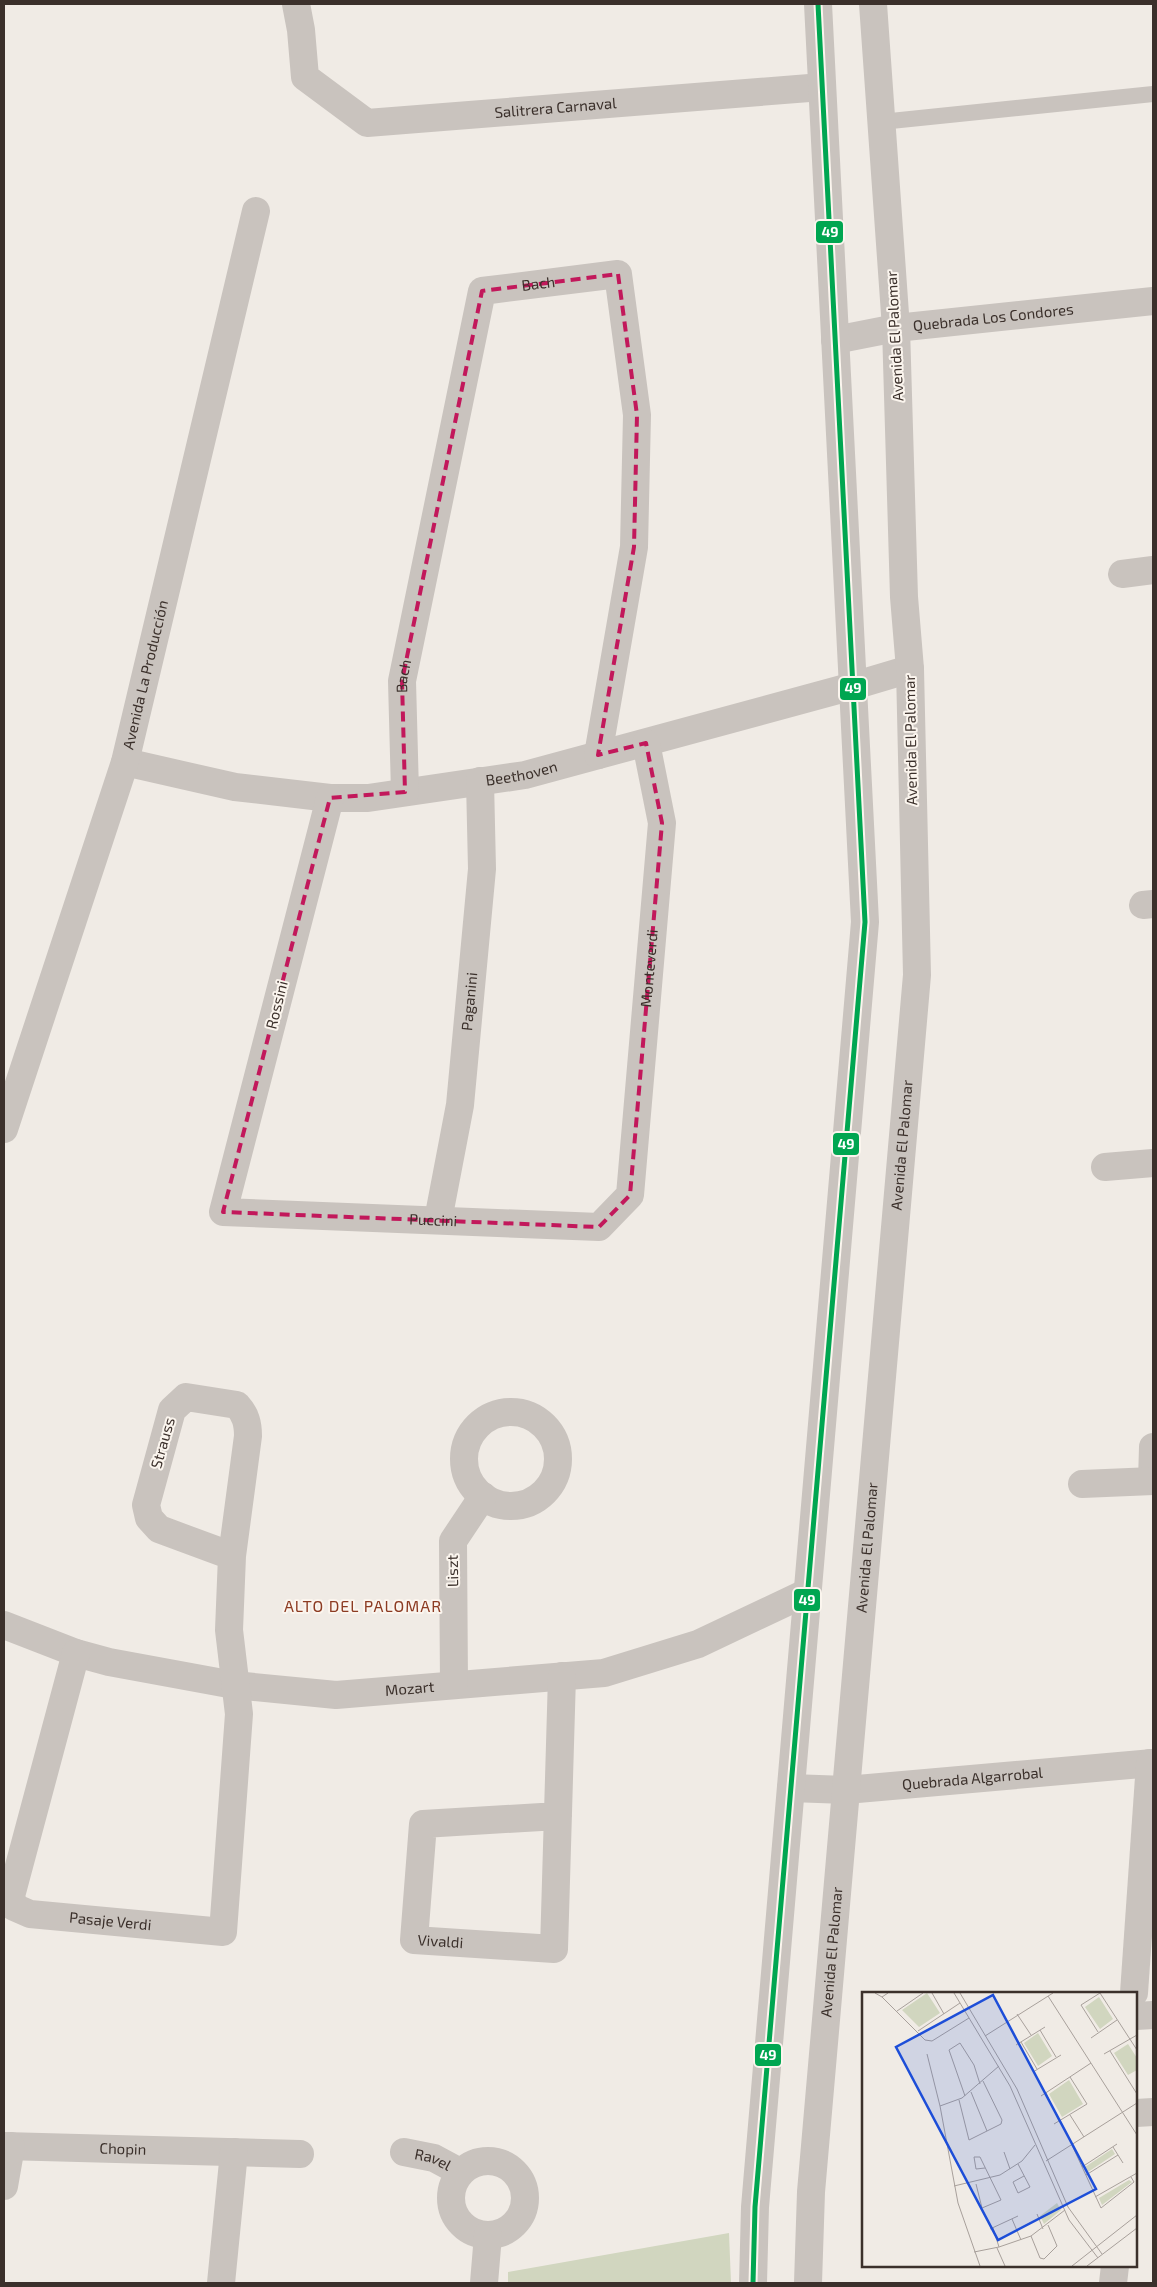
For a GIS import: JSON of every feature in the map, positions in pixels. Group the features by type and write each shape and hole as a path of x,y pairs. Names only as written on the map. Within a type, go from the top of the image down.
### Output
{"street":[{"name":"Salitrera Carnaval","path":"296,4 301,30 305,76 367,123 822,88"},
{"path":"753,2283 755,2207 865,922 818,4"},
{"name":"Avenida El Palomar","path":"808,2283 811,2192 917,975 910,669 904,597 896,328 873,4"},
{"name":"Avenida La Producción","path":"4,1128 125,762 256,211"},
{"name":"Bach","path":"405,792 402,682 482,291 618,274 637,415 634,546 598,755"},
{"name":"Quebrada Los Condores","path":"835,340 896,328 1153,301"},
{"path":"1122,574 1153,570"},
{"name":"Beethoven","path":"125,762 235,787 330,798 368,798 525,775 910,669"},
{"name":"Monteverdi","path":"630,1195 662,823 646,743"},
{"name":"Paganini","path":"438,1220 460,1104 482,868 480,781"},
{"name":"Rossini","path":"223,1212 330,798"},
{"path":"1105,1167 1153,1163"},
{"name":"Puccini","path":"223,1212 599,1227 630,1195"},
{"name":"Strauss","path":"232,1556 158,1529 149,1518 146,1505 172,1410 186,1397 229,1402 237,1405 245,1416 248,1436 232,1556 229,1630 234,1685"},
{"path":"1082,1484 1152,1481 1153,1447"},
{"name":"Liszt","path":"454,1685 453,1541 483,1496"},
{"name":"Mozart","path":"4,1626 76,1653 109,1662 234,1685 336,1695 604,1672 698,1644 808,1592"},
{"name":"Pasaje Verdi","path":"76,1653 11,1896 14,1907 30,1914 223,1932 239,1714 234,1685"},
{"name":"Vivaldi","path":"558,1816 424,1824 414,1940 554,1949 558,1816 562,1676"},
{"path":"1134,1992 1152,1763"},
{"name":"Quebrada Algarrobal","path":"791,1788 846,1790 1152,1763"},
{"path":"1137,2016 1153,2014"},
{"path":"1137,2113 1153,2112"},
{"name":"Chopin","path":"4,2186 8,2146 300,2154"},
{"path":"221,2283 234,2152"},
{"name":"Ravel","path":"404,2152 434,2158 460,2172"},
{"name":"Ravel","path":"487,2160 501,2162 514,2170 522,2183 526,2197 523,2211 515,2224 503,2232 488,2235 474,2233 461,2225 453,2212 450,2198 452,2184 460,2172 473,2163 487,2160"},
{"path":"484,2283 488,2235"},
{"path":"1114,2283 1115,2267"}],"lane":[{"path":"881,122 1153,94"}],"highlighted area":[{"path":"618,274 637,415 634,547 598,755 646,743 662,823 630,1195 599,1227 223,1212 330,798 405,792 402,681 482,291"}],"green space":[{"path":"729,2233 731,2283 508,2283 508,2272"}],"transit line":[{"name":"49","path":"753,2283 755,2207 865,922 818,4"}],"district":[{"name":"ALTO DEL PALOMAR","path":"363,1606"}]}
